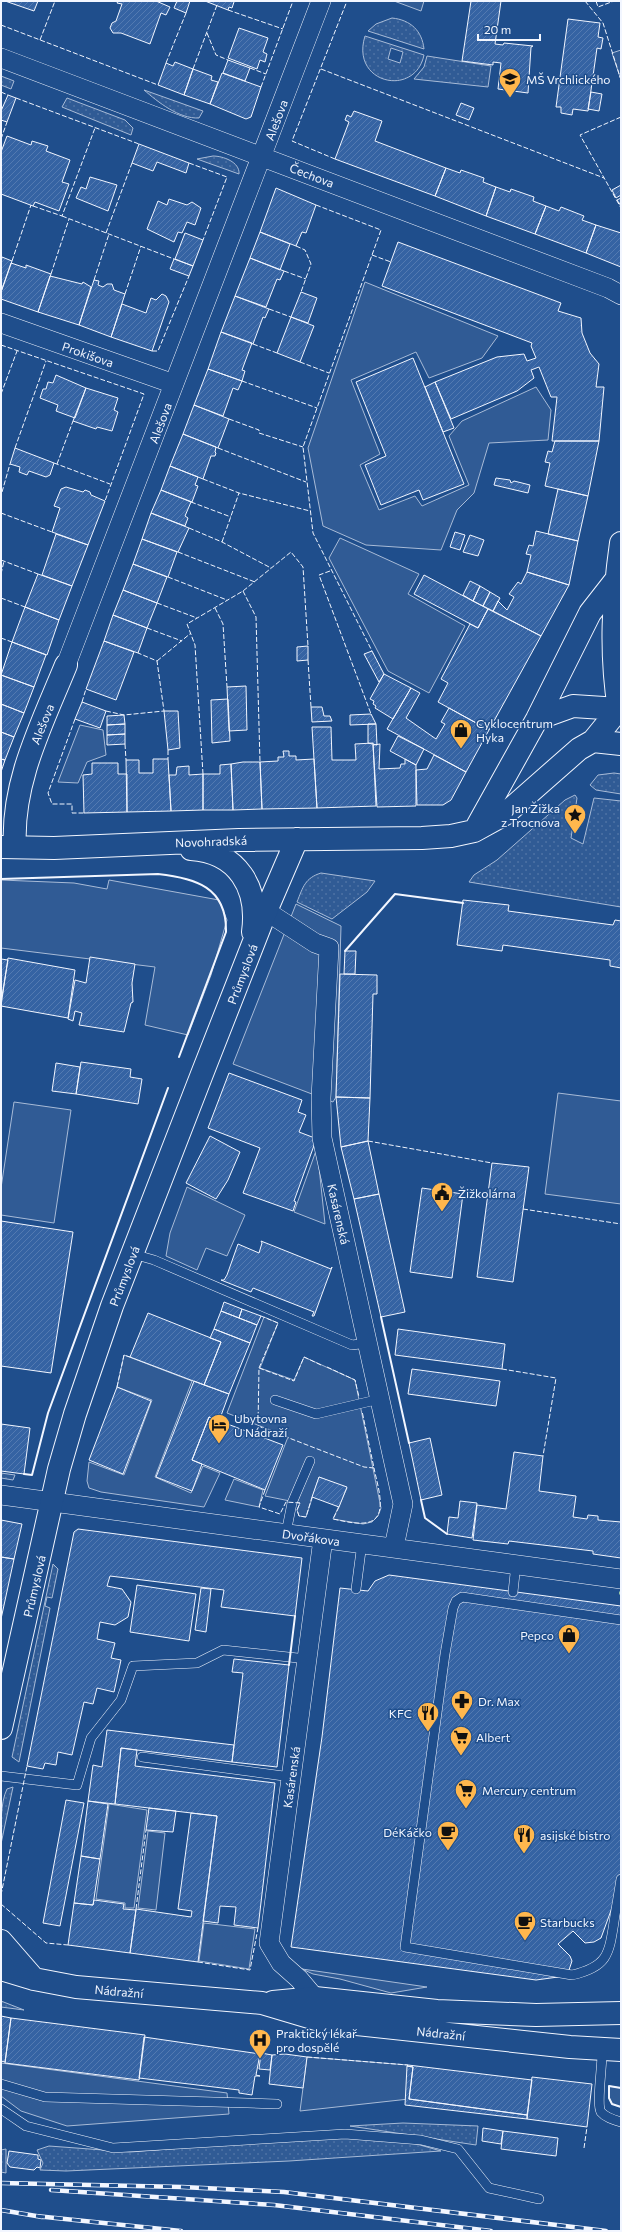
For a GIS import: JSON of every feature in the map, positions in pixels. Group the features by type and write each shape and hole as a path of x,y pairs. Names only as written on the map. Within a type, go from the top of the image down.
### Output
{"street":[{"name":"Alešova","path":"8,847 22,776 321,1"},
{"name":"Čechova","path":"1,58 608,288 621,296"},
{"name":"Prokišova","path":"1,323 174,384"},
{"path":"620,710 612,662 615,581 621,543"},
{"path":"474,831 537,719 590,613 615,581"},
{"path":"537,719 573,706 620,710"},
{"path":"593,741 620,710"},
{"path":"593,741 621,744"},
{"name":"Novohradská","path":"8,847 54,848 146,843 297,839 422,838 451,836 474,831 505,814 579,748 593,741"},
{"name":"Průmyslová","path":"1,1728 53,1501 75,1414 133,1254 266,911 297,839"},
{"path":"146,843 164,847 196,849 223,857 239,870 249,886 253,903 254,923 250,952"},
{"name":"Kasárenská","path":"266,911 315,943 329,948 320,1098 322,1138 403,1504 394,1547"},
{"name":"Dvořákova","path":"1,1495 323,1539 513,1563 621,1579"},
{"name":"Kasárenská","path":"315,1998 299,1979 281,1963 269,1943 323,1539"},
{"path":"1,1941 34,1979"},
{"name":"Nádražní","path":"1,1969 34,1979 76,1987 262,2004 319,2020 612,2049"},
{"name":"Nádražní","path":"262,2004 315,1998 452,2012 536,2014 621,2013"}],"lane":[{"path":"133,1254 154,1260 352,1345 367,1343"},
{"path":"275,1400 316,1414 380,1399"},
{"path":"286,1534 292,1503 310,1461"},
{"path":"356,1589 362,1543"},
{"path":"510,1591 513,1563"},
{"path":"621,1620 462,1597 456,1601 445,1654 405,1947 572,1975 588,1971 602,1962 610,1951 621,1879"},
{"path":"1,1776 77,1785 91,1738 121,1700 133,1666 197,1663 223,1650 307,1659"},
{"path":"142,1758 291,1777"},
{"path":"612,2049 603,2066 598,2104 602,2113 610,2119 621,2122"},
{"path":"1,2084 45,2097 277,2104"},
{"path":"1,2109 26,2126 113,2148 345,2134 422,2140 458,2149 489,2188 539,2198"}],"shaded area":[{"path":"394,1 424,1 421,11"},
{"path":"392,18 405,21 410,24 421,37 424,49 368,31 376,24"},
{"path":"365,36 424,55 418,68 409,77 397,81 386,80 375,74 367,65 363,52","holes":["391,48 403,52 400,63 388,59"]},
{"path":"621,50 621,80 612,53"},
{"path":"427,56 491,66 488,87 414,79 424,67"},
{"path":"1,76 14,81 11,89 1,85"},
{"path":"144,90 203,111 199,118 184,116 169,109"},
{"path":"67,98 125,120 133,128 131,135 62,107"},
{"path":"213,156 230,160 237,166 239,174 197,159"},
{"path":"365,282 498,336 482,358 429,378 416,352 351,380 380,454 360,465 379,510 415,496 422,506 469,485 449,436 462,421 536,387 551,410 548,440 489,443 474,493 457,510 441,550 366,545 323,526 308,448"},
{"path":"340,538 419,574 408,594 465,626 429,693 388,671 329,558"},
{"path":"80,725 103,730 106,755 87,762 78,783 58,782"},
{"path":"614,773 621,774 621,794 596,790 590,785 598,775"},
{"path":"575,795 577,798 571,838 583,844 594,798 621,801 621,907 469,882 474,875 497,860 565,800"},
{"path":"321,873 375,881 367,892 332,919 297,902 308,880"},
{"path":"1,880 74,883 107,889 109,880 219,900 227,920 211,975 188,1035 145,1025 155,967 1,948"},
{"path":"296,904 341,926 336,1097 333,1102 233,1064"},
{"path":"558,1093 621,1101 621,1204 545,1194"},
{"path":"14,1102 71,1110 54,1223 1,1215 1,1188"},
{"path":"317,1148 325,1224 294,1212"},
{"path":"187,1187 245,1215 227,1256 206,1248 197,1270 166,1256 170,1233"},
{"path":"264,1317 278,1323 260,1368 294,1380 304,1357 355,1380 381,1508 378,1516 372,1522 363,1524 333,1519 347,1488 319,1477 306,1517 299,1516 297,1510 300,1503 265,1496 288,1437 227,1413"},
{"path":"124,1355 192,1381 155,1477 191,1493 203,1466 220,1473 204,1507 101,1492 89,1488 87,1481 89,1462 124,1475 152,1400 117,1387"},
{"path":"1,1473 15,1475 13,1480 1,1478"},
{"path":"234,1479 263,1490 259,1507 225,1500"},
{"path":"53,1564 58,1569 52,1598 47,1597 45,1606 50,1608 19,1762 12,1757"},
{"path":"13,1787 1,1844 1,1816 3,1801 7,1789"},
{"path":"109,1804 147,1810 134,1908 125,1908 125,1903 96,1899"},
{"path":"148,1831 165,1833 156,1910 138,1908"},
{"path":"204,1923 255,1929 249,1969 199,1961"},
{"path":"302,1969 427,1987 391,1993 340,1979 313,1974"},
{"path":"1,2001 24,2010 1,2007"},
{"path":"307,2057 408,2065 409,2099 300,2111"},
{"path":"1,2063 227,2093 229,2114 67,2126 21,2111 1,2096"},
{"path":"609,2086 621,2088 621,2107 612,2104 609,2098"},
{"path":"403,2123 478,2126 476,2145 350,2126"},
{"path":"348,2138 413,2143 441,2151 289,2161 66,2171 40,2170 43,2163 37,2150 49,2146 130,2152 285,2140"},
{"path":"6,2149 6,2173 1,2172 1,2150"}],"building":[{"path":"5,1 38,1 34,11"},
{"path":"118,1 156,1 170,7 166,15 161,13 150,44 121,33 113,33 110,28 112,23 116,21 122,4 117,3"},
{"path":"177,1 190,1 186,13 174,8"},
{"path":"205,1 234,2 232,8 229,7 228,10"},
{"path":"471,1 501,1 495,44 503,45 504,43 533,46 531,47 528,93 498,89 501,63 493,62 493,65 462,61"},
{"path":"568,19 600,23 598,37 603,38 601,49 597,48 588,111 573,109 572,115 561,113 561,107 556,107"},
{"path":"239,28 268,38 263,52 267,54 265,62 260,60 257,69 228,58"},
{"path":"228,60 250,68 245,81 223,73"},
{"path":"175,62 193,69 184,95 158,85 166,63 173,66"},
{"path":"193,69 212,76 211,80 218,82 210,104 184,95"},
{"path":"222,73 261,87 251,117 246,119 210,104"},
{"path":"591,92 602,94 599,111 588,109"},
{"path":"8,95 16,98 7,122 1,120 1,111"},
{"path":"461,103 474,108 469,120 456,115"},
{"path":"354,111 382,121 375,141 446,168 435,196 335,159 349,122 345,120 347,115 351,117"},
{"path":"7,136 31,145 32,141 48,146 46,151 70,160 62,182 69,184 59,211 35,202 33,206 1,194 1,152"},
{"path":"139,144 189,163 186,173 157,162 153,171 132,163"},
{"path":"446,168 460,173 461,170 484,178 483,182 496,187 486,216 435,196"},
{"path":"90,177 117,185 108,211 76,198 81,187 86,189"},
{"path":"621,185 621,195 616,198 612,190"},
{"path":"496,187 510,192 511,189 534,197 533,201 546,206 535,234 486,216"},
{"path":"276,188 316,205 306,233 302,232 296,246 260,232"},
{"path":"621,198 621,206 617,200"},
{"path":"169,199 187,205 192,202 201,208 195,225 187,222 182,233 178,232 174,242 147,229 158,201 167,205"},
{"path":"546,206 559,211 561,207 584,216 582,220 596,225 586,253 535,234"},
{"path":"596,225 621,233 621,267 586,253"},
{"path":"260,232 290,244 280,270 250,258"},
{"path":"185,233 203,240 193,266 175,259"},
{"path":"398,242 561,303 558,311 581,318 582,333 590,353 599,364 596,387 604,387 599,441 552,441 557,397 551,397 539,367 531,370 534,378 517,391 451,419 435,382 497,357 524,354 527,361 536,358 531,346 532,343 382,286"},
{"path":"2,257 12,261 1,292 1,262"},
{"path":"250,258 284,271 280,280 277,279 266,307 235,296"},
{"path":"174,259 193,266 189,276 170,269"},
{"path":"11,263 26,268 26,265 51,274 38,312 1,299 1,292"},
{"path":"50,276 82,284 83,282 91,287 79,325 38,312"},
{"path":"94,280 99,281 98,285 103,287 107,284 112,284 114,290 125,294 111,337 79,325"},
{"path":"301,292 317,298 308,323 291,317"},
{"path":"162,294 166,296 169,302 152,351 111,337 122,304 146,313 151,298 156,300"},
{"path":"235,296 269,309 265,318 263,317 253,344 221,332"},
{"path":"291,317 314,326 300,362 277,353"},
{"path":"221,332 252,343 242,370 245,371 242,381 208,369"},
{"path":"413,358 464,484 423,500 419,490 381,505 365,465 386,456 356,382"},
{"path":"208,369 242,381 238,390 233,388 223,416 194,405"},
{"path":"56,375 86,388 75,418 56,411 58,405 40,398 43,389 46,389 48,382 53,383"},
{"path":"435,382 454,428 443,432 425,387"},
{"path":"86,388 118,398 114,410 118,412 112,431 97,427 96,429 73,421"},
{"path":"194,405 229,419 218,448 183,434"},
{"path":"183,434 216,447 215,456 211,456 203,479 170,466"},
{"path":"555,441 599,441 588,496 545,486 550,463 545,462 548,451 552,452"},
{"path":"15,448 54,463 50,475 46,477 29,471 27,475 19,472 20,467 10,464"},
{"path":"170,466 198,477 195,485 198,486 192,502 161,490"},
{"path":"496,478 510,480 511,483 514,481 530,485 528,493 494,485"},
{"path":"66,487 83,492 85,490 90,492 91,495 105,501 88,545 52,532 60,508 54,506 61,489"},
{"path":"558,489 588,496 578,541 548,534"},
{"path":"161,490 191,502 185,516 188,518 185,526 151,513"},
{"path":"151,513 189,528 178,552 142,539"},
{"path":"536,531 578,541 569,585 527,572 531,555 526,554 529,545 533,546"},
{"path":"455,532 465,535 460,550 450,547"},
{"path":"56,534 88,545 72,586 42,575"},
{"path":"470,535 484,540 478,556 463,552"},
{"path":"142,539 177,552 168,577 133,564"},
{"path":"133,564 167,577 157,603 123,590"},
{"path":"527,572 569,585 541,636 493,611 498,601 507,610 514,597 509,594 518,582 521,584"},
{"path":"38,574 72,586 59,620 25,607"},
{"path":"424,575 488,609 478,628 414,594"},
{"path":"470,581 480,586 473,601 463,595"},
{"path":"480,586 490,592 483,606 473,601"},
{"path":"123,590 157,603 147,628 113,615"},
{"path":"490,592 500,598 493,611 483,606"},
{"path":"25,607 59,620 47,655 12,642"},
{"path":"488,609 541,636 489,730 438,702 448,683 441,679 470,624 478,628"},
{"path":"113,615 147,628 138,653 104,641"},
{"path":"104,641 134,652 116,700 86,689"},
{"path":"12,642 46,655 34,687 1,675"},
{"path":"308,646 308,660 297,661 297,647"},
{"path":"372,651 384,674 379,682 364,654"},
{"path":"384,674 411,688 393,719 375,708 376,706 373,704 374,701 370,699"},
{"path":"1,675 34,687 24,713 1,704"},
{"path":"246,686 247,730 229,731 227,687"},
{"path":"411,688 420,693 406,718 436,739 445,724 441,722 449,708 489,730 466,772 387,729"},
{"path":"228,699 230,741 212,743 211,700"},
{"path":"82,702 106,711 100,728 75,719"},
{"path":"1,704 24,713 14,737 1,732"},
{"path":"311,707 322,707 324,716 330,716 332,721 312,722"},
{"path":"164,711 178,711 180,748 168,750"},
{"path":"371,714 376,724 350,725 350,715"},
{"path":"124,715 125,724 107,725 107,716"},
{"path":"125,724 125,734 107,735 107,725"},
{"path":"368,724 376,724 377,745 368,743"},
{"path":"312,727 331,727 332,760 356,760 355,744 373,743 376,806 317,808"},
{"path":"1,732 14,737 5,760 1,759"},
{"path":"125,734 125,744 107,745 107,735"},
{"path":"398,736 424,749 416,765 390,751"},
{"path":"380,744 379,769 400,768 401,764 405,764 405,759 416,765 416,806 377,807 373,745"},
{"path":"283,751 289,751 289,756 296,756 296,760 314,759 317,808 262,809 260,762 278,761 278,757 284,757"},
{"path":"434,755 466,772 451,800 443,805 417,805 416,770 427,769"},
{"path":"1,759 5,760 1,772"},
{"path":"153,759 168,759 171,811 127,812 126,760 139,760 139,773 153,773"},
{"path":"260,762 262,809 233,810 231,764"},
{"path":"92,763 118,763 118,774 127,774 127,812 84,813 83,775 92,774"},
{"path":"231,764 233,810 203,810 203,774 220,774 220,765"},
{"path":"189,766 189,775 203,774 203,810 171,811 169,775 176,775 177,767"},
{"path":"463,900 509,905 508,911 613,925 615,920 621,921 621,968 610,966 610,960 503,945 502,951 457,945"},
{"path":"345,951 356,951 355,974 344,974"},
{"path":"90,957 135,964 132,983 133,1002 131,1003 124,1032 79,1025 82,1013 75,1011 73,1021 68,1019 75,980 86,983"},
{"path":"8,958 75,970 68,1018 1,1006"},
{"path":"1,959 8,960 2,996 1,996"},
{"path":"340,974 377,975 377,994 373,994 370,1098 336,1097"},
{"path":"81,1062 131,1069 130,1077 142,1079 138,1104 76,1094"},
{"path":"56,1063 80,1067 76,1094 52,1091"},
{"path":"229,1073 302,1100 298,1112 306,1115 299,1132 320,1140 316,1140 294,1201 296,1202 293,1211 243,1193 260,1148 208,1128"},
{"path":"336,1097 370,1098 368,1141 341,1147"},
{"path":"210,1136 240,1152 228,1180 216,1199 186,1183"},
{"path":"368,1141 379,1194 354,1199 341,1147"},
{"path":"492,1163 529,1167 513,1282 477,1277"},
{"path":"422,1188 463,1194 452,1278 410,1272"},
{"path":"379,1194 405,1312 381,1317 354,1199"},
{"path":"1,1221 73,1232 51,1373 1,1366"},
{"path":"261,1241 331,1269 332,1267 314,1316 312,1316 314,1312 253,1288 251,1292 221,1280 224,1280 227,1275 238,1244 259,1253 262,1243"},
{"path":"224,1302 242,1309 239,1318 221,1311"},
{"path":"242,1309 261,1316 257,1325 239,1318"},
{"path":"221,1311 257,1325 250,1343 214,1329"},
{"path":"148,1313 221,1342 204,1385 130,1357"},
{"path":"214,1329 250,1343 229,1394 204,1385 221,1342 210,1338"},
{"path":"398,1329 505,1344 502,1369 395,1355"},
{"path":"412,1369 500,1381 496,1406 408,1394"},
{"path":"194,1381 229,1394 219,1421 209,1417 192,1460 202,1464 192,1491 156,1477"},
{"path":"117,1387 151,1401 123,1474 89,1460"},
{"path":"209,1417 283,1445 265,1490 192,1460"},
{"path":"1,1424 30,1428 24,1474 1,1471"},
{"path":"430,1438 442,1495 421,1500 409,1443"},
{"path":"514,1452 543,1456 539,1491 576,1496 573,1517 587,1519 588,1515 598,1516 598,1520 621,1522 621,1558 593,1554 593,1551 509,1541 508,1544 473,1540 477,1505 506,1509"},
{"path":"319,1477 347,1487 339,1507 312,1497"},
{"path":"460,1501 477,1503 472,1538 447,1534 449,1517 458,1518"},
{"path":"1,1520 22,1524 14,1559 1,1557"},
{"path":"78,1529 302,1558 295,1616 221,1607 224,1590 110,1576 107,1586 122,1589 131,1602 128,1617 115,1625 100,1622 97,1639 115,1643 111,1658 121,1660 114,1692 97,1688 93,1704 84,1702 72,1755 58,1752 56,1765 45,1763 43,1769 27,1766 74,1532"},
{"path":"1,1557 14,1559 1,1619"},
{"name":"Mercury centrum","path":"389,1575 621,1606 621,1883 601,1938 594,1942 585,1943 573,1931 558,1944 570,1956 572,1961 569,1970 558,1977 536,1980 291,1947 322,1737 340,1588 368,1591 375,1581"},
{"path":"137,1585 196,1594 189,1641 130,1632"},
{"path":"201,1588 211,1589 206,1632 195,1630"},
{"path":"234,1659 289,1665 277,1767 232,1762 243,1673 232,1672"},
{"path":"107,1730 234,1745 232,1762 121,1748 115,1804 88,1801 93,1765 102,1767"},
{"path":"121,1748 137,1750 135,1766 275,1783 258,1928 234,1925 236,1907 220,1906 218,1923 203,1921 217,1816 115,1804"},
{"path":"66,1800 84,1803 60,1926 43,1923"},
{"path":"88,1801 108,1804 100,1859 81,1856"},
{"path":"149,1808 176,1811 173,1832 146,1830"},
{"path":"191,1813 217,1816 198,1962 130,1953 136,1909 191,1917 192,1911 178,1909"},
{"path":"81,1856 100,1859 93,1905 74,1903"},
{"path":"94,1900 124,1904 123,1909 136,1910 130,1953 68,1945 74,1903 93,1905"},
{"path":"1,2016 11,2018 5,2062 1,2061"},
{"path":"11,2018 145,2035 139,2080 5,2063"},
{"path":"144,2037 260,2054 256,2075 260,2076 255,2076 252,2095 239,2093 239,2090 139,2078"},
{"path":"261,2053 272,2055 270,2070 259,2069"},
{"path":"285,2054 307,2057 303,2088 269,2084 272,2055"},
{"path":"407,2066 532,2080 527,2115 409,2099 413,2067"},
{"path":"407,2066 413,2067 409,2099 527,2115 527,2119 405,2105"},
{"path":"532,2077 592,2084 587,2127 527,2119"},
{"path":"483,2128 503,2131 501,2144 482,2141"},
{"path":"503,2131 558,2138 556,2156 501,2149"},
{"path":"9,2151 38,2155 38,2159 41,2160 40,2168 37,2167 34,2170 10,2167 7,2163"}],"railway":[{"path":"1,2183 182,2187 284,2192 606,2231"},
{"path":"51,2190 274,2205 491,2231"},
{"path":"1,2210 42,2217"},
{"path":"36,2216 181,2231"}],"fence":[{"path":"40,40 55,1"},
{"path":"261,87 293,1"},
{"path":"335,159 292,141 347,1"},
{"path":"585,1 603,23 621,80"},
{"path":"596,1 598,7 614,1"},
{"path":"193,69 217,5"},
{"path":"228,10 283,29"},
{"path":"166,63 186,13"},
{"path":"1,25 158,85"},
{"path":"207,33 216,55 228,60"},
{"path":"250,68 266,74"},
{"path":"321,69 604,178"},
{"path":"1,92 8,95"},
{"path":"16,98 139,144"},
{"path":"621,117 580,135 621,208"},
{"path":"1,139 7,122"},
{"path":"33,206 62,216 95,128"},
{"path":"106,233 132,163"},
{"path":"189,163 227,177 203,240"},
{"path":"12,261 31,205"},
{"path":"316,205 381,230 303,447 313,533 372,651"},
{"path":"62,216 174,259"},
{"path":"51,274 69,219"},
{"path":"94,280 109,234"},
{"path":"125,294 141,246"},
{"path":"296,246 305,250 311,264 301,292"},
{"path":"372,255 391,262"},
{"path":"284,271 306,279"},
{"path":"152,351 158,351 189,276"},
{"path":"269,309 291,317"},
{"path":"253,344 277,353"},
{"path":"1,345 144,394 105,501"},
{"path":"1,394 17,351"},
{"path":"15,448 46,361"},
{"path":"300,362 329,373"},
{"path":"242,381 317,408"},
{"path":"229,419 259,430 259,433 303,447"},
{"path":"57,464 73,421"},
{"path":"218,448 306,482"},
{"path":"54,463 110,484"},
{"path":"2,492 10,464"},
{"path":"203,479 239,493 310,511"},
{"path":"222,542 239,493"},
{"path":"191,502 231,517"},
{"path":"1,513 52,532"},
{"path":"189,528 222,542 271,568"},
{"path":"178,552 255,582"},
{"path":"203,774 195,645 187,624 243,591 291,552 303,567 308,646"},
{"path":"1,560 38,574"},
{"path":"1,574 4,561"},
{"path":"330,571 319,575 371,714"},
{"path":"168,577 227,600"},
{"path":"243,591 256,617 260,762"},
{"path":"1,598 25,607"},
{"path":"157,603 197,618"},
{"path":"215,608 223,624 227,687"},
{"path":"147,628 182,641"},
{"path":"157,661 191,633"},
{"path":"1,638 12,642"},
{"path":"106,711 124,715 164,711 157,661 138,653"},
{"path":"308,660 311,707"},
{"path":"82,702 86,689"},
{"path":"75,719 48,793 52,804 72,804 72,813 84,813"},
{"path":"125,744 126,760"},
{"path":"168,750 168,759"},
{"path":"368,1141 492,1163"},
{"path":"523,1209 621,1224"},
{"path":"259,1368 278,1323 261,1316"},
{"path":"117,1387 124,1355 130,1357"},
{"path":"321,1365 304,1357 294,1381 259,1368 258,1426 364,1467 374,1468 362,1411"},
{"path":"327,1367 355,1380 359,1397"},
{"path":"502,1369 556,1378 543,1456"},
{"path":"339,1507 333,1519 352,1523 364,1523 372,1521 377,1516 380,1509 380,1501 374,1468"},
{"path":"265,1490 259,1507 280,1514 286,1502 300,1503 297,1510 299,1516 306,1517 312,1497"},
{"path":"1,1895 27,1766"},
{"path":"136,1909 146,1830"},
{"path":"1,1904 46,1943 68,1945"},
{"path":"198,1962 250,1970 258,1928"},
{"path":"307,2057 408,2065"},
{"path":"584,2148 587,2127"}],"wall":[{"path":"1,879 158,874 184,878 196,882 215,895 221,905 225,917 226,932 179,1057"},
{"path":"345,951 395,894 463,903"},
{"path":"24,1474 32,1475 48,1413 168,1088"},
{"path":"381,1317 409,1443"},
{"path":"421,1500 425,1518 447,1534"},
{"path":"289,1665 295,1616"},
{"path":"621,2088 609,2086 609,2098 612,2104 621,2107"}],"place":[{"name":"MŠ Vrchlického","path":"510,98"},
{"name":"Cyklocentrum Hyka","path":"461,750"},
{"name":"Jan Žižka z Trocnova","path":"575,834"},
{"name":"Žižkolárna","path":"442,1212"},
{"name":"Ubytovna U Nádraží","path":"219,1444"},
{"name":"Pepco","path":"569,1654"},
{"name":"Dr. Max","path":"462,1720"},
{"name":"KFC","path":"428,1732"},
{"name":"Albert","path":"461,1756"},
{"name":"Mercury centrum","path":"466,1810"},
{"name":"DéKáčko","path":"448,1852"},
{"name":"asijské bistro","path":"524,1854"},
{"name":"Starbucks","path":"525,1942"},
{"name":"Praktický lékař pro dospělé","path":"260,2060"}]}
